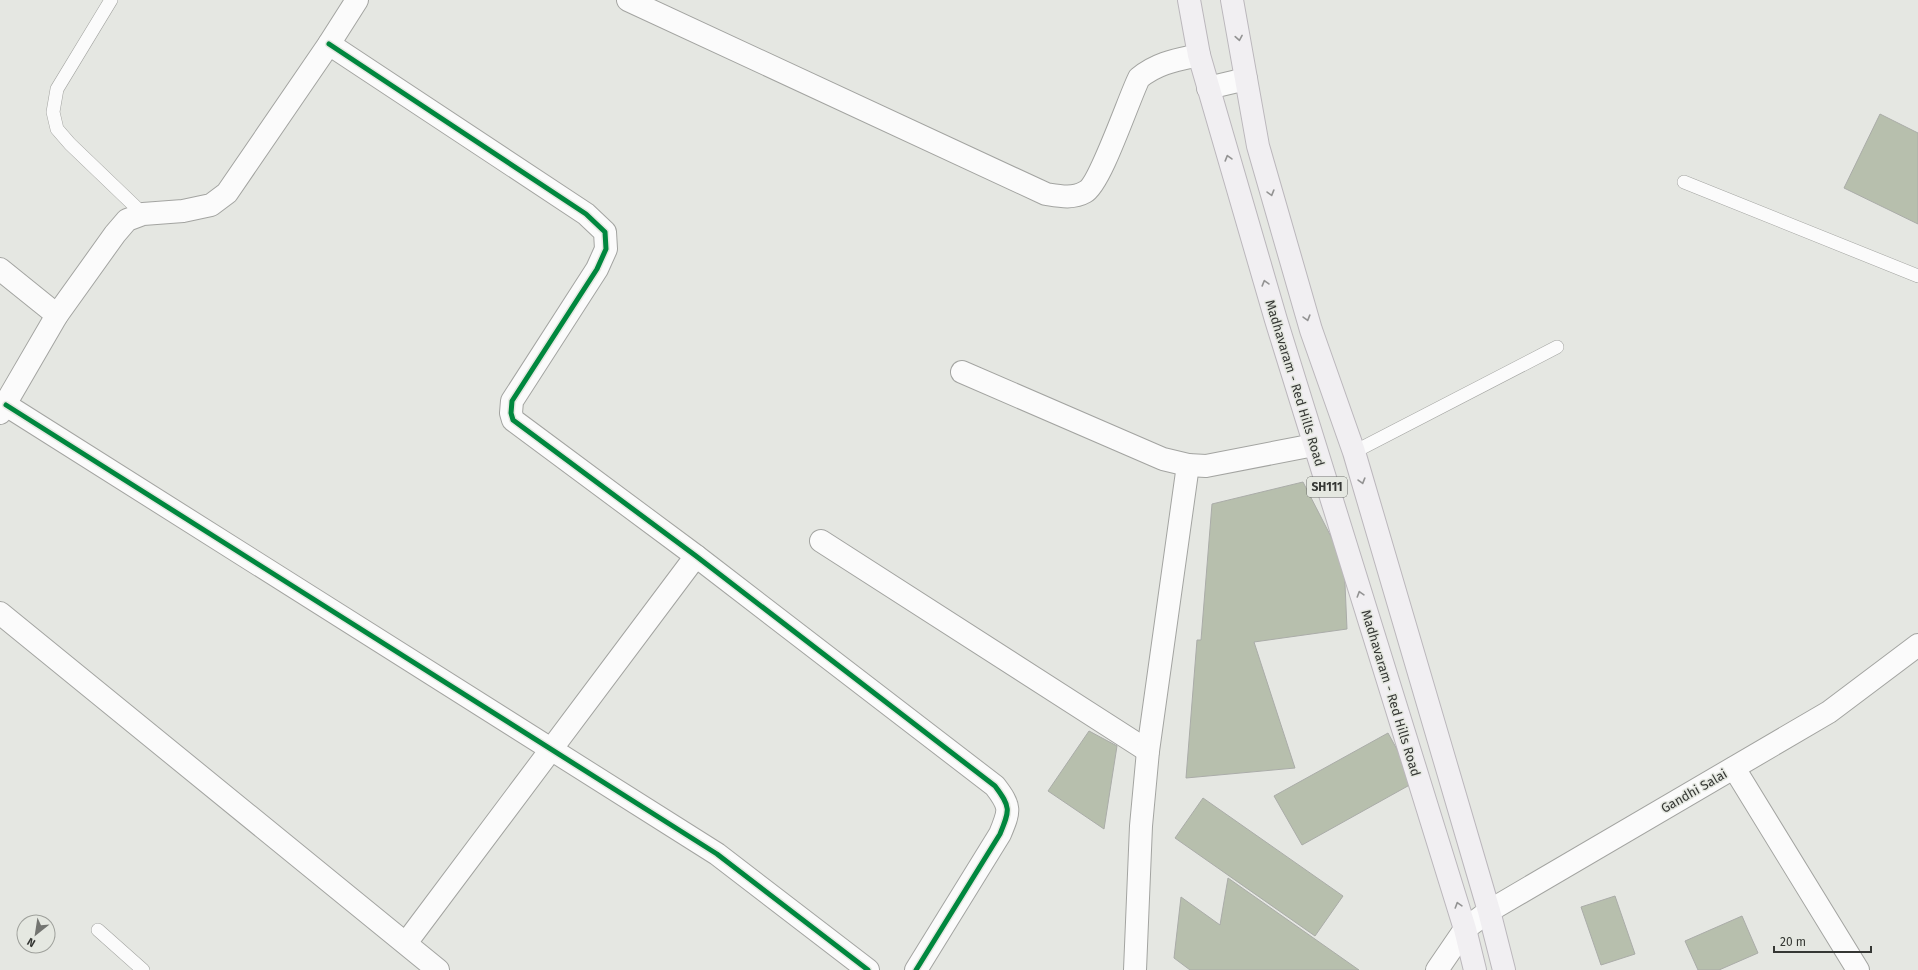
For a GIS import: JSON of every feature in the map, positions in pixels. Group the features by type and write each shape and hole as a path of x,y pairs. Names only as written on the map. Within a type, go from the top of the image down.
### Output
{"main road":[{"name":"Madhavaram - Red Hills Road","path":"1189,0 1199,55 1208,88 1314,445 1465,928 1475,970"},
{"name":"SH111","path":"1232,0 1262,162 1311,330 1354,452 1489,911 1504,970"}],"street":[{"path":"357,0 329,44 227,193 211,205 183,212 143,214 127,220 115,234 57,316 3,409 717,854 868,970"},
{"path":"628,0 1046,194 1070,197 1086,192 1098,177 1139,78 1150,68 1163,63 1199,55"},
{"path":"329,44 586,214 605,232 606,249 597,269 512,401 511,412 513,420 696,556 995,786 1007,801 1007,815 1000,834 916,970"},
{"path":"1208,88 1246,79"},
{"path":"0,269 57,316"},
{"path":"962,372 1163,459 1188,465 1206,466 1314,445"},
{"path":"1135,970 1141,826 1148,751 1188,465"},
{"path":"821,541 1148,751"},
{"path":"406,943 696,556"},
{"path":"0,613 438,970"},
{"name":"Gandhi Salai","path":"1465,928 1489,911 1829,712 1918,645"},
{"path":"1734,768 1858,970"},
{"path":"1437,970 1465,928"}],"lane":[{"path":"111,0 57,89 53,112 57,128 70,144 143,214"},
{"path":"1684,182 1918,276"},
{"path":"1354,452 1557,348"},
{"path":"98,930 143,970"}],"building":[{"path":"1880,114 1918,133 1918,224 1844,188"},
{"path":"1303,482 1344,562 1347,629 1254,642 1295,768 1186,778 1197,640 1201,640 1212,504"},
{"path":"1089,731 1117,746 1104,829 1048,791"},
{"path":"1388,733 1415,782 1302,845 1274,796"},
{"path":"1203,798 1343,896 1315,936 1175,838"},
{"path":"1228,878 1359,970 1190,970 1174,958 1181,897 1220,925"},
{"path":"1615,896 1635,954 1601,965 1581,907"},
{"path":"1742,916 1758,953 1719,970 1698,970 1685,941"}],"cycle path":[{"path":"329,44 586,214 605,232 606,249 597,269 512,401 511,413 513,420 696,556 995,786 1004,799 1007,814 1000,834 916,970"},
{"path":"6,405 717,854 868,970"}]}
